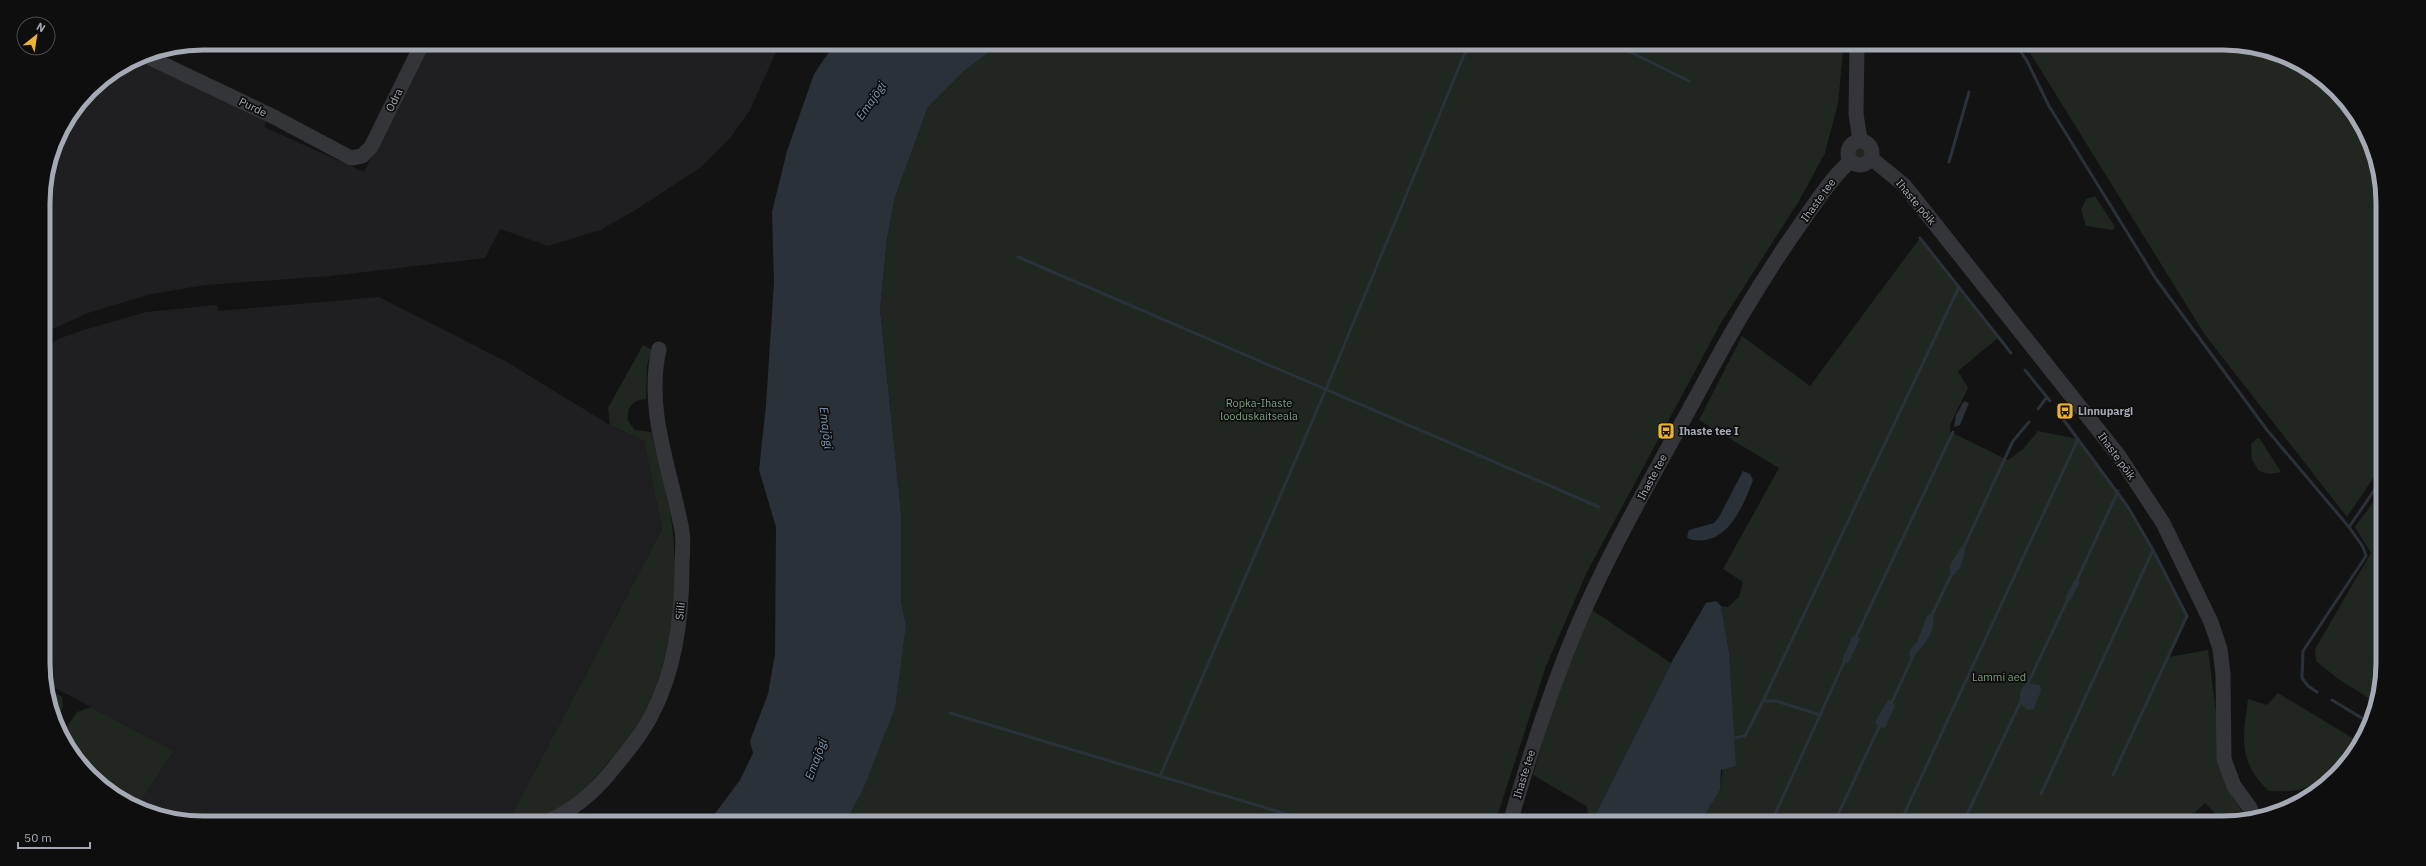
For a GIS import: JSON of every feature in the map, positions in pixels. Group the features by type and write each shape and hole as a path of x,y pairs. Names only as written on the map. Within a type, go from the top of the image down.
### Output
{"street":[{"name":"Odra","path":"362,156 371,147 419,50"},
{"path":"1858,50 1856,114 1860,140"},
{"name":"Purde","path":"152,59 274,117 343,155 351,158 362,156"},
{"path":"1860,140 1870,146 1871,158 1862,165 1850,161 1848,149 1852,143 1860,140"},
{"name":"Ihaste põik","path":"1871,158 1904,185 2119,456 2163,523 2211,622 2220,649 2223,674 2224,759 2227,774 2234,786 2255,813"},
{"name":"Ihaste tee","path":"1512,816 1538,730 1559,670 1623,531 1734,327 1764,277 1829,182 1850,161"},
{"name":"Siili","path":"556,816 573,808 590,795 638,738 652,714 664,684 676,641 682,608 682,532 656,413 654,389 659,349"}],"shaded area":[{"path":"424,50 777,50 750,110 731,137 701,167 634,211 600,230 548,246 500,229 485,258 330,276 205,285 151,294 88,313 50,330 50,193 58,154 66,135 88,102 102,88 135,66 144,62 266,121 264,127 364,172"},
{"path":"379,297 505,361 610,425 644,441 662,529 511,816 193,816 164,811 140,802 174,751 52,686 50,673 50,345 58,339 146,312 217,305 219,311"}],"green space":[{"name":"Ropka-Ihaste looduskaitseala","path":"992,50 1843,50 1838,103 1825,153 1799,201 1722,321 1587,572 1546,666 1497,816 849,816 862,792 906,625 901,601 901,513 880,309 887,239 895,197 928,107 963,72"},
{"path":"2028,50 2233,50 2253,53 2272,58 2291,66 2308,76 2324,88 2338,102 2350,118 2360,135 2368,154 2376,193 2376,474 2347,517 2205,335"},
{"path":"1857,144 1865,144 1870,149 1868,160 1865,162 1857,162 1852,157 1852,149"},
{"path":"2095,196 2115,227 2113,230 2086,226 2081,210 2086,199"},
{"name":"Lammi aed","path":"1920,238 1998,338 1958,371 1968,388 1950,425 1950,432 2008,460 2023,449 2038,431 2078,439 2128,507 2153,550 2187,616 2169,657 2208,650 2225,783 2244,815 2217,816 2205,803 2191,816 1704,816 1720,790 1731,702 1729,652 1721,606 1728,607 1739,597 1743,582 1723,569 1779,468 1699,420 1742,336 1810,386"},
{"path":"643,345 652,350 647,365 646,399 637,401 631,405 628,412 628,421 635,430 651,432 667,497 673,530 675,581 673,608 664,660 647,707 638,723 617,752 583,791 559,808 545,815 511,816 662,529 644,441 610,425 608,408"},
{"path":"2258,438 2281,472 2270,474 2259,471 2252,460 2251,444"},
{"path":"2376,498 2376,673 2371,700 2337,678 2316,661 2315,649 2371,553 2355,527"},
{"path":"1592,610 1671,663 1594,816 1589,816 1586,806 1533,775 1554,702"},
{"path":"53,691 62,697 63,707 59,714"},
{"path":"2278,693 2355,739 2343,757 2314,783 2298,790 2269,791 2259,780 2247,759 2244,737 2248,699 2267,705"},
{"path":"91,707 174,751 140,802 118,790 102,778 88,764 76,748 65,729 77,712"}],"water":[{"name":"Emajõgi","path":"830,50 992,50 963,72 928,107 895,197 887,239 880,309 901,513 901,601 906,625 895,708 862,792 849,816 713,816 740,780 753,753 750,741 768,694 775,654 776,527 759,470 766,405 774,282 772,212 787,151 814,74"},
{"path":"1964,401 1969,403 1960,425 1954,427 1956,415"},
{"path":"1743,471 1750,474 1753,480 1744,502 1731,523 1723,532 1713,538 1702,540 1689,539 1687,537 1689,530 1714,523 1719,517"},
{"path":"1961,547 1965,551 1960,568 1954,575 1950,574 1950,565"},
{"path":"2075,579 2080,582 2070,601 2067,601 2065,598"},
{"path":"1716,601 1721,606 1729,652 1736,766 1721,770 1720,790 1704,816 1594,816 1671,663 1706,603"},
{"path":"1931,614 1933,615 1933,628 1931,633 1913,658 1910,658 1910,650 1917,642 1927,616"},
{"path":"1855,636 1860,639 1848,664 1842,660 1852,637"},
{"path":"2028,683 2040,685 2041,691 2034,709 2027,710 2020,703 2020,697 2022,689"},
{"path":"1888,700 1892,701 1895,706 1885,728 1879,727 1875,722"}],"waterway":[{"path":"1160,776 1326,389 1466,50"},
{"path":"1626,50 1689,81"},
{"path":"2020,50 2027,61 2049,106 2156,279 2267,430 2349,527"},
{"path":"1949,162 1969,92"},
{"path":"1920,238 2011,353"},
{"path":"1018,257 1599,507"},
{"path":"1763,701 1959,287"},
{"path":"2025,370 2050,401"},
{"path":"2038,409 2047,397"},
{"path":"2063,419 2128,507 2153,550 2187,616 2113,775"},
{"path":"1962,551 2013,441 2029,422"},
{"path":"1855,639 1953,432"},
{"path":"1903,816 2078,439"},
{"path":"2317,692 2308,686 2302,678 2303,651 2366,556 2363,547 2349,527 2376,488"},
{"path":"2077,580 2118,491"},
{"path":"2041,794 2153,550"},
{"path":"1931,617 1953,571"},
{"path":"2028,683 2067,601"},
{"path":"1891,704 1913,656"},
{"path":"1774,816 1845,660"},
{"path":"2332,700 2365,720"},
{"path":"1734,738 1745,736 1763,701 1776,701 1820,715"},
{"path":"1966,816 2020,703"},
{"path":"950,713 1293,816"},
{"path":"1837,816 1880,725"}],"place":[{"name":"Linnupargi","path":"2065,411"},
{"name":"Ihaste tee I","path":"1666,431"}]}
